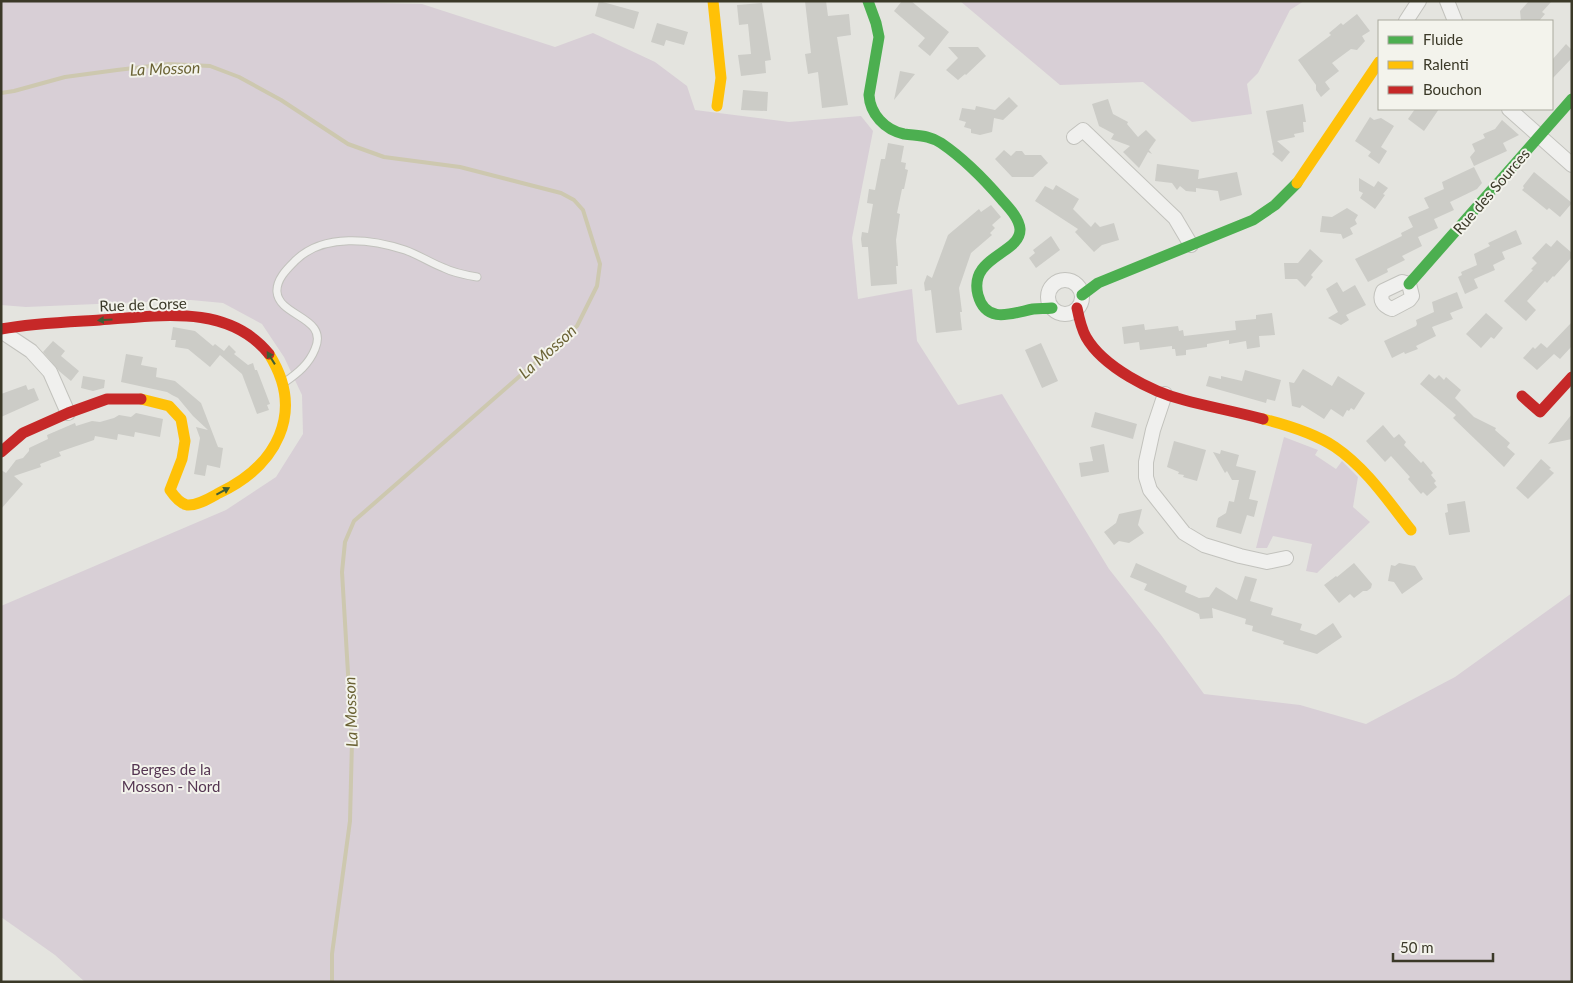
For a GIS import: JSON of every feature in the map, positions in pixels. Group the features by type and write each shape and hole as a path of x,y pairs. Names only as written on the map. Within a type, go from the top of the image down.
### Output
{"street":[{"path":"714,1 721,78 717,106"},
{"path":"868,1 879,37 877,57 869,89 869,101 872,111 881,121 896,132 931,137 942,143 976,174 1014,214 1020,226 1020,235 1010,246 981,268 977,278 977,291 983,306 998,316 1014,315 1050,303"},
{"path":"1407,20 1419,1"},
{"path":"1448,1 1455,20"},
{"path":"1080,290 1253,220 1275,205 1293,188 1378,63"},
{"name":"Rue des Sources","path":"1409,284 1572,99"},
{"path":"1510,110 1572,165"},
{"path":"1074,137 1083,130 1175,218 1191,245"},
{"path":"1068,280 1080,290 1082,300 1073,311 1057,312 1050,303 1050,288 1058,281 1068,280"},
{"path":"1073,311 1088,342 1096,352 1165,394 1292,428 1332,444 1348,456 1373,482 1411,530"},
{"name":"Rue de Corse","path":"1,330 29,324 176,315 204,317 229,324 247,332 262,345 273,360 283,384 286,409 279,436 271,454 258,469 224,492 190,505 178,501 170,490 182,459 185,441 181,419 169,406 142,399 107,400 68,413"},
{"path":"1,330 31,351 50,372 68,413 23,433 1,452"},
{"path":"1522,396 1540,412 1572,377"},
{"path":"1165,394 1153,430 1146,462 1146,477 1150,490 1184,533 1204,545 1267,562 1286,558"}],"lane":[{"path":"283,384 298,373 306,364 318,342 318,334 311,325 279,299 277,286 280,279 298,258 315,248 333,242 349,241 387,245 419,256 450,271 477,277"}],"green space":[{"name":"Berges de la Mosson - Nord","path":"1,1 291,1 422,4 555,47 593,33 655,62 687,86 695,110 789,122 861,116 873,131 852,238 858,299 912,289 917,341 958,405 1002,394 1109,569 1204,694 1300,705 1366,724 1455,677 1572,593 1572,982 85,982 55,955 1,917 1,606 226,510 276,477 303,434 302,395 284,357 262,324 223,303 191,300 26,307 1,305"},
{"path":"960,1 1304,1 1290,10 1258,73 1247,84 1252,114 1192,122 1143,82 1060,85"},
{"path":"1284,437 1318,450 1315,455 1336,469 1342,461 1358,477 1353,507 1370,522 1317,573 1306,571 1312,544 1273,536 1267,548 1256,548"}],"building":[{"path":"599,1 639,12 634,29 595,16"},
{"path":"805,1 826,1 828,16 849,14 851,35 837,37 848,105 822,108 818,72 808,74 805,54 811,53"},
{"path":"902,1 911,1 949,32 930,56 918,46 925,38 894,11"},
{"path":"1529,1 1552,1 1542,12 1545,14 1540,20 1521,20 1520,11"},
{"path":"762,3 771,60 765,61 766,73 741,76 738,55 751,54 748,24 739,25 737,5"},
{"path":"1357,14 1370,31 1362,36 1365,41 1357,50 1351,49 1332,63 1339,71 1325,82 1330,89 1321,97 1316,90 1316,85 1298,60 1331,35 1329,33 1341,23 1343,25"},
{"path":"657,23 688,32 684,45 666,40 664,46 651,42"},
{"path":"1566,44 1572,50 1572,58 1553,78 1553,59"},
{"path":"948,47 978,47 986,56 958,80 946,70 958,58"},
{"path":"900,71 915,74 894,100"},
{"path":"743,90 768,92 767,111 741,110"},
{"path":"1009,97 1018,106 1003,120 994,118 992,132 980,135 971,133 971,129 964,127 966,122 959,120 962,108 975,110 976,106 995,110"},
{"path":"1108,99 1113,114 1128,122 1127,124 1138,137 1146,130 1156,140 1149,150 1152,154 1148,152 1139,168 1123,152 1130,146 1111,139 1114,134 1099,126 1092,104"},
{"path":"1303,104 1306,122 1303,122 1304,132 1294,134 1295,137 1277,141 1290,152 1282,162 1272,154 1274,152 1266,111"},
{"path":"1414,110 1438,110 1424,131 1408,119"},
{"path":"1370,117 1374,120 1381,118 1394,126 1381,147 1387,151 1379,164 1368,156 1371,152 1355,141"},
{"path":"1502,120 1519,135 1503,143 1507,151 1474,166 1470,157 1475,151 1472,144 1485,138 1483,134 1495,129"},
{"path":"888,143 904,146 901,162 906,163 905,169 908,170 897,213 900,214 896,240 897,284 871,286 868,247 862,247 861,239 862,232 868,233 873,204 867,203 869,189 875,190 881,159 885,159"},
{"path":"1004,150 1011,156 1016,151 1022,151 1025,155 1041,155 1048,163 1033,177 1012,177 995,159"},
{"path":"1157,164 1199,170 1198,179 1237,172 1242,195 1220,201 1218,191 1196,188 1196,192 1186,191 1180,186 1177,190 1172,183 1155,181"},
{"path":"1474,167 1482,183 1477,189 1450,202 1454,210 1434,219 1438,228 1418,237 1422,246 1402,256 1405,260 1387,269 1388,272 1368,282 1355,259 1402,236 1401,233 1413,227 1408,217 1429,208 1424,198 1444,189 1442,182"},
{"path":"1534,172 1572,203 1560,217 1549,208 1547,210 1522,190"},
{"path":"1359,178 1374,187 1378,181 1388,188 1375,209 1360,198 1363,193 1359,191"},
{"path":"1056,185 1079,199 1073,209 1091,227 1095,222 1100,227 1114,223 1119,240 1102,245 1094,252 1075,232 1078,229 1035,201 1045,186 1053,190"},
{"path":"991,205 1001,217 992,225 995,228 990,233 992,235 971,253 959,288 962,330 936,333 931,290 925,291 924,283 927,275 932,278 948,235 979,209 981,212"},
{"path":"1347,208 1358,215 1355,220 1357,224 1350,228 1353,234 1343,239 1341,234 1320,232 1322,216 1332,217"},
{"path":"1516,230 1522,244 1502,252 1505,259 1493,265 1495,270 1474,279 1478,288 1465,294 1458,277 1462,275 1461,272 1477,265 1474,254 1490,246 1488,243"},
{"path":"1051,236 1060,250 1036,268 1029,258 1035,253 1033,250"},
{"path":"1557,240 1572,253 1572,257 1554,277 1547,283 1545,281 1527,301 1536,310 1526,321 1504,301 1533,270 1531,269 1537,263 1532,258 1546,243 1551,247"},
{"path":"1310,249 1323,261 1311,275 1313,277 1305,287 1297,279 1285,279 1284,263 1298,263"},
{"path":"1337,282 1343,292 1355,285 1366,305 1346,315 1349,320 1341,325 1328,318 1338,312 1326,289"},
{"path":"1457,292 1463,308 1450,313 1453,319 1432,327 1436,336 1416,346 1418,349 1405,354 1404,352 1392,358 1384,341 1416,326 1416,320 1434,312 1432,302"},
{"path":"1272,313 1275,335 1259,336 1260,347 1247,349 1246,341 1229,344 1229,340 1207,344 1207,347 1186,350 1186,355 1176,356 1175,349 1172,349 1172,346 1140,350 1139,342 1124,344 1122,327 1144,324 1145,330 1178,326 1179,331 1183,330 1184,336 1236,330 1235,321 1256,319 1256,315"},
{"path":"1486,313 1503,328 1494,339 1491,337 1481,348 1466,334"},
{"path":"1572,322 1572,346 1560,359 1554,354 1537,370 1523,358 1533,347 1535,349 1541,343 1547,348"},
{"path":"173,327 195,331 213,346 215,344 224,351 229,345 236,352 234,354 248,365 253,363 270,404 267,405 269,410 257,414 242,374 220,355 210,367 188,349 175,347 176,340 171,340"},
{"path":"53,341 65,351 61,356 79,371 71,381 59,371 43,352"},
{"path":"1041,343 1058,381 1042,388 1025,350"},
{"path":"126,354 143,357 141,365 157,368 156,377 175,381 201,403 218,447 223,448 220,468 207,465 205,476 194,474 200,438 196,427 208,430 178,398 167,392 121,382"},
{"path":"1303,369 1332,386 1338,376 1365,393 1354,410 1351,408 1349,411 1347,410 1343,417 1331,409 1324,419 1302,405 1300,408 1292,406 1289,382 1294,383"},
{"path":"1245,370 1281,380 1275,401 1267,399 1266,403 1206,386 1209,376 1221,379 1221,376 1242,381"},
{"path":"1429,374 1435,379 1439,375 1444,380 1446,377 1461,390 1455,398 1474,417 1496,428 1495,430 1510,443 1507,447 1515,454 1504,467 1453,418 1456,415 1420,384"},
{"path":"83,376 105,380 104,388 93,391 81,388"},
{"path":"26,385 28,390 34,388 39,400 1,417 1,394"},
{"path":"1095,412 1137,424 1133,439 1091,427"},
{"path":"136,413 163,419 160,437 135,432 134,437 118,434 117,440 95,436 94,440 59,452 61,456 40,464 41,467 14,476 23,484 1,509 1,470 6,473 16,460 23,458 29,451 29,448 48,439 47,435 75,423 76,426 92,421 100,422 119,415 131,417"},
{"path":"1572,414 1572,439 1548,444"},
{"path":"1383,425 1394,438 1399,434 1406,442 1404,445 1421,463 1423,461 1433,473 1431,475 1436,481 1434,483 1437,487 1427,496 1423,492 1421,494 1408,479 1410,477 1391,456 1385,462 1366,441"},
{"path":"1174,441 1206,450 1197,481 1183,477 1184,475 1178,474 1179,472 1167,467"},
{"path":"1104,444 1109,472 1081,477 1079,463 1093,461 1090,447"},
{"path":"1221,450 1239,455 1236,466 1256,471 1249,499 1258,501 1254,517 1247,515 1241,534 1216,527 1218,518 1226,513 1229,501 1234,502 1239,480 1232,480 1227,471 1225,473 1213,452 1220,454"},
{"path":"1541,459 1554,473 1528,499 1516,488"},
{"path":"1465,501 1470,532 1449,535 1445,513 1448,512 1447,504"},
{"path":"1142,509 1138,525 1144,533 1129,543 1119,541 1114,545 1104,532 1116,523 1119,514"},
{"path":"1136,563 1187,586 1185,592 1199,598 1209,597 1216,587 1237,600 1245,576 1257,579 1250,601 1273,608 1271,615 1302,624 1300,630 1316,635 1333,623 1342,637 1317,654 1283,644 1284,641 1252,631 1253,626 1245,624 1246,619 1212,608 1213,618 1200,619 1199,614 1144,590 1147,584 1130,577"},
{"path":"1354,563 1372,584 1371,588 1354,598 1350,594 1339,603 1324,585"},
{"path":"1399,563 1415,566 1423,579 1402,594 1394,582 1388,581 1391,565 1395,566"}],"waterway":[{"name":"La Mosson","path":"1,93 65,77 117,70 168,64 210,66 239,77 281,100 348,144 384,157 460,167 561,193 574,200 583,210 600,264 597,286 577,326 354,521 345,542 342,572 352,741 350,821 332,954 332,982"}],"traffic: fast":[{"path":"868,1 879,37 869,95 872,109 876,115 885,125 897,132 932,138 941,143 988,184 1018,221 1020,229 1018,237 980,272 977,282 978,295 982,304 987,310 1001,315 1033,309 1052,308"},
{"path":"1409,284 1572,99"},
{"path":"1082,295 1098,283 1253,220 1275,205 1297,183"}],"traffic: slow":[{"path":"713,1 721,78 717,106"},
{"path":"1297,183 1378,63"},
{"path":"141,399 169,406 181,419 185,441 182,459 170,490 184,504 199,503 239,482 256,468 270,453 279,436 284,417 285,397 280,376 269,354"},
{"path":"1263,419 1309,434 1327,442 1346,455 1376,486 1411,530"}],"traffic: jam":[{"path":"1077,308 1083,330 1094,348 1129,377 1171,396 1263,419"},
{"path":"1,329 38,324 145,316 191,316 213,320 233,327 252,338 269,354"},
{"path":"1522,396 1540,412 1572,377"},
{"path":"1,452 23,433 68,413 107,399 141,399"}]}
